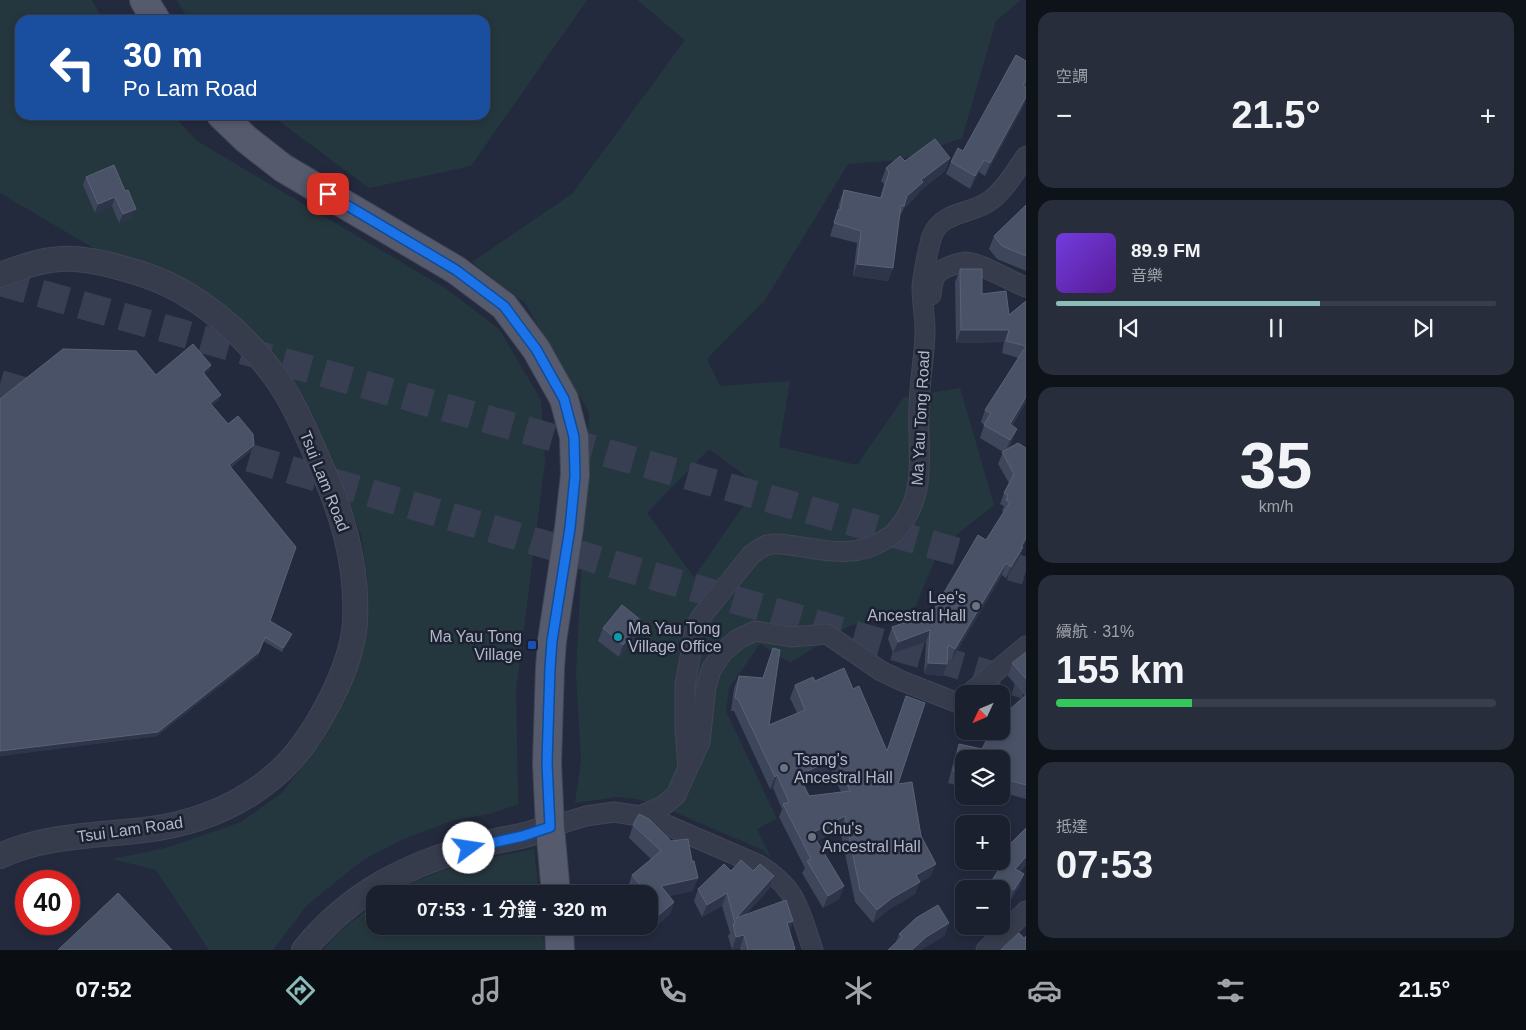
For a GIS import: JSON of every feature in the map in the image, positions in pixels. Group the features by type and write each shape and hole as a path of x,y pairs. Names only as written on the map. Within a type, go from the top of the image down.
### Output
{"main road":[{"path":"144,0 153,15"},
{"path":"226,120 246,139 283,168 456,270 504,306 536,349 564,399 574,437 575,476 570,528 552,641 550,668 547,763 555,885"},
{"path":"559,935 560,950"}],"street":[{"name":"Ma Yau Tong Road","path":"640,816 663,806 676,795 688,768 685,730 685,685 694,630 701,617 751,555 758,549 777,543 837,552 857,552 876,545 895,532 910,512 917,492 921,469 918,409 925,330 922,287 932,236 946,219 980,207 992,200 1026,156"},
{"name":"Tsui Lam Road","path":"0,275 24,266 60,259 99,262 144,274 186,293 219,318 248,344 276,377 298,416 336,501 348,538 354,577 355,624 346,666 311,736 282,769 250,795 214,813 180,823 146,830 76,836 38,843 0,856"},
{"path":"925,330 933,282 937,273 946,268 965,262 975,264 1026,288"},
{"path":"688,768 700,742 706,687 711,670 723,652 738,639 755,631 791,636 827,634 902,681 955,702"},
{"path":"980,685 1026,646"},
{"path":"304,950 326,924 348,905 398,874 415,866 482,844 523,836 586,816 614,812 655,820 760,865 774,874 787,886 797,902 813,950"},
{"path":"986,950 1026,911"}],"shaded area":[{"path":"0,0 92,0 100,15 15,15 15,120 178,120 197,141 448,290 499,329 541,400 545,463 516,690 519,804 493,813 451,821 403,839 363,860 307,905 273,950 209,950 156,870 112,859 166,848 241,822 283,792 325,737 344,703 359,664 367,621 367,574 361,535 334,463 311,414 288,374 261,341 232,315 112,259 0,193"},
{"path":"177,0 587,0 471,166 369,188 278,120 490,120 490,15 186,15"},
{"path":"637,0 1021,0 996,21 962,138 899,160 848,164 765,300 707,359 720,386 790,381 779,447 857,465 904,397 960,388 994,505 940,548 913,612 849,626 790,663 760,644 729,688 726,711 777,819 757,829 772,860 763,850 658,805 636,799 616,797 575,803 581,761 576,673 589,412 525,303 472,262 572,194 685,40","holes":["709,449 758,485 694,577 647,513"]},
{"path":"534,849 538,885 409,885 460,864"},
{"path":"366,910 366,935 543,935 545,950 323,950 338,933"}],"building":[{"path":"1016,55 1026,61 1026,80 1023,85 1026,87 1026,97 990,163 984,160 975,176 951,162 958,148 963,151"},
{"path":"935,139 950,158 921,180 923,182 907,196 904,206 901,205 893,268 857,264 861,231 834,223 838,210 840,210 844,190 881,198 889,172 886,168 900,156 905,161"},
{"path":"114,165 125,191 128,190 136,209 123,214 115,197 98,204 86,177"},
{"path":"1026,205 1026,256 1002,246 994,236"},
{"path":"960,269 982,269 982,294 1006,291 1009,315 1026,301 1026,346 1006,341 1009,330 961,330"},
{"path":"193,344 211,365 203,372 221,395 210,403 228,424 238,416 253,434 254,445 229,465 296,547 270,621 292,634 283,648 265,637 259,652 158,732 0,751 0,399 63,349 136,351 156,375"},
{"path":"1026,346 1026,397 1010,424 1017,429 1010,440 984,425 991,413 985,410"},
{"path":"1018,443 1026,448 1026,538 1021,547 1023,547 1011,567 1006,563 955,649 948,645 947,664 928,663 930,630 898,642 892,627 932,613 978,535 986,540 1010,502 1006,500 1008,495 1004,493 1014,474 1002,452"},
{"path":"622,605 642,621 623,645 603,628"},
{"path":"773,648 780,650 769,725 805,710 795,685 813,677 815,681 844,668 853,689 859,686 887,751 906,696 925,703 898,784 912,782 921,836 936,864 916,875 920,882 892,898 877,910 860,890 845,816 812,833 844,886 828,896 807,861 811,859 783,804 789,802 738,699 735,698 739,676 763,678","holes":["836,758 850,791 809,796 799,775"]},
{"path":"1026,652 1026,679 1012,663"},
{"path":"1026,695 1026,785 1010,781 1010,750 958,750 959,744 982,749 986,740 1010,740 1010,709"},
{"path":"639,814 649,819 671,841 688,839 692,861 694,861 698,878 661,886 674,902 658,916 658,885 640,885 632,875 661,851 633,825"},
{"path":"1026,828 1026,857 1015,869 1024,874 1014,890 1010,888 1010,880 992,880 998,870 1010,870 1010,844"},
{"path":"741,860 753,871 760,864 774,876 736,918 786,900 793,921 787,923 795,949 748,950 744,935 736,937 733,924 735,923 727,893 707,905 698,889 724,864 731,871"},
{"path":"118,893 172,950 58,950 74,935 80,935 80,929"},
{"path":"938,905 949,923 926,937 912,950 888,950 902,937 899,934 916,918"},
{"path":"1019,933 1024,938 1026,936 1026,950 1001,950"}],"tunnel":[{"path":"0,282 1026,571"},
{"path":"0,384 48,398"},
{"path":"209,446 1026,685"}],"place":[{"name":"Lee's Ancestral Hall","path":"976,606"},
{"name":"Ma Yau Tong Village Office","path":"618,637"},
{"name":"Ma Yau Tong Village","path":"532,645"},
{"name":"Tsang's Ancestral Hall","path":"784,768"},
{"name":"Chu's Ancestral Hall","path":"812,837"}],"route":[{"path":"328,194 456,270 504,306 536,349 564,399 574,437 575,476 570,528 563,563 550,668 547,763 550,827 523,836 469,848"}]}
